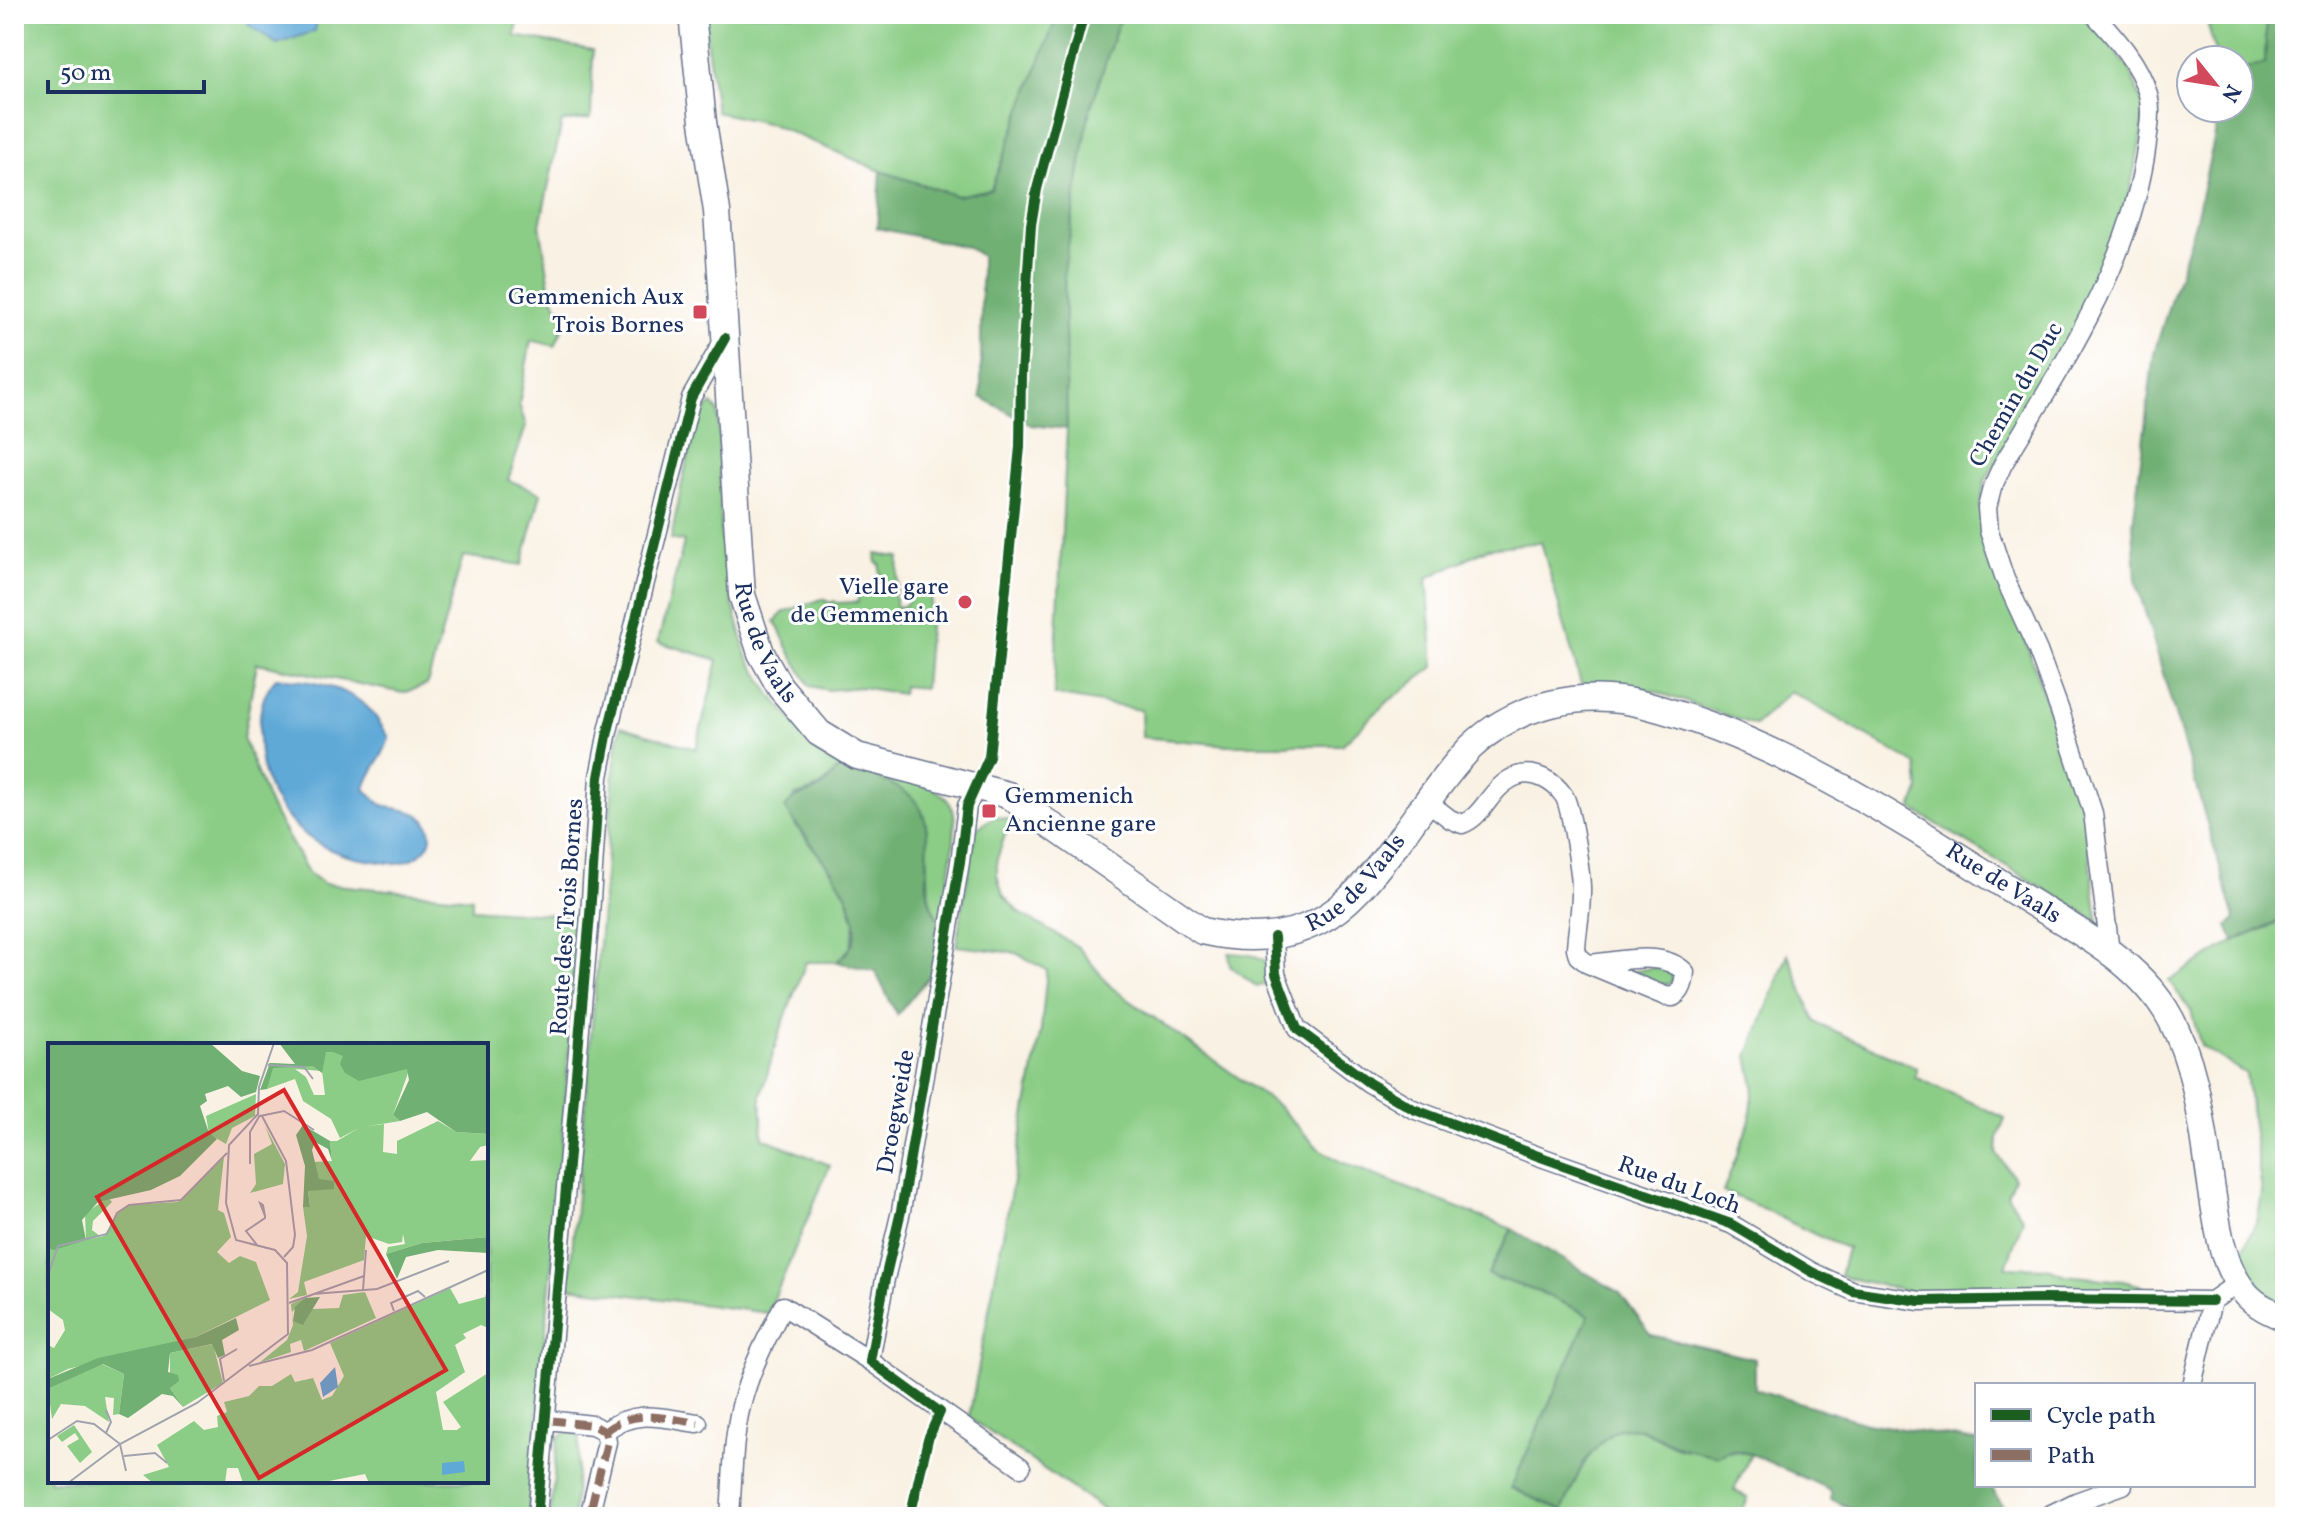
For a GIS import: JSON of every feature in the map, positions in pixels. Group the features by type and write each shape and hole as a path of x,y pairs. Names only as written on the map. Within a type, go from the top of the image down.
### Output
{"main road":[{"name":"Rue de Vaals","path":"692,14 717,211 742,595 761,653 780,687 819,733 847,751 887,766 1008,795 1202,931 1274,937 1322,920 1345,904 1372,875 1473,745 1501,724 1523,713 1547,703 1578,698 1643,704 1739,738 1809,771 1913,828 2110,952 2153,993 2178,1036 2197,1103 2221,1244 2238,1283 2257,1304 2285,1318"}],"street":[{"name":"Chemin du Duc","path":"2094,14 2135,65 2148,95 2144,166 2117,254 2095,305 2003,464 1987,508 1989,531 2005,579 2043,666 2093,813 2110,952"},
{"name":"Route des Trois Bornes","path":"537,1517 548,1420 599,777 691,398 725,338"},
{"path":"1428,802 1462,824 1472,820 1497,786 1518,775 1536,774 1565,797 1582,891 1576,948 1578,956 1588,964"},
{"name":"Droegweide","path":"870,1361 903,1197 967,806 977,786"},
{"name":"Rue du Loch","path":"1274,937 1276,974 1297,1029 1369,1083 1413,1109 1731,1224 1812,1272 1853,1291 1920,1301 2212,1301"},
{"path":"2192,1383 2212,1301 2238,1283"},
{"path":"730,1517 737,1428 744,1394 759,1352 783,1306 870,1361 1021,1467"},
{"path":"605,1431 619,1421 640,1415 698,1423"},
{"path":"548,1420 592,1425 605,1431"},
{"path":"589,1517 607,1442 605,1431"},
{"path":"2045,1517 2117,1487"}],"green space":[{"path":"14,14 520,14 515,36 593,50 591,118 562,122 540,225 551,292 565,323 555,346 531,340 519,404 526,426 508,480 541,493 522,565 463,556 427,685 403,693 257,663 243,738 269,804 309,874 325,884 472,898 472,909 578,916 559,1189 528,1517 14,1517"},
{"path":"703,14 1058,14 991,189 957,196 881,171 771,124 716,112"},
{"path":"1058,14 1121,14 1089,113 1064,271 1067,429 1031,425 981,397 981,256 967,247 877,228 881,171 957,196 991,189"},
{"path":"1121,14 2083,14 2130,69 2143,107 2142,135 2128,199 2089,304 1985,481 1980,507 2085,816 2098,921 1912,809 1919,790 1917,765 1790,691 1755,725 1648,689 1581,684 1541,542 1488,548 1427,578 1434,667 1386,703 1342,745 1228,745 1142,737 1141,710 1054,695 1067,429 1064,271 1089,113"},
{"path":"2205,14 2267,14 2265,64 2255,66 2255,44 2213,44"},
{"path":"2267,14 2285,14 2285,919 2234,941 2228,926 2235,919 2136,581 2133,524 2154,353 2195,223 2216,124 2255,124 2255,66 2265,64"},
{"path":"712,404 718,411 721,537 732,601 747,656 773,698 809,740 930,786 951,805 955,824 941,921 933,913 929,897 926,827 902,790 843,762 823,785 795,796 795,825 837,878 847,896 855,923 851,947 837,962 806,962 779,1034 761,1095 763,1138 830,1165 768,1313 569,1287 616,749 621,726 696,749 718,660 658,642 684,542 671,539 686,466 704,412"},
{"path":"876,554 899,557 894,595 897,607 908,602 910,586 932,588 924,688 903,686 902,694 861,687 828,690 810,686 775,621 784,612 822,599 831,603 858,602 858,597 880,592 880,564 877,563"},
{"path":"843,761 909,795 923,814 927,829 928,894 932,909 941,921 932,973 897,1015 875,971 837,962 850,948 855,932 853,913 834,875 785,808 795,798 823,786"},
{"path":"995,816 1010,820 997,859 997,875 1003,895 1023,915 1078,947 1111,987 1278,1106 1318,1148 1341,1162 1512,1229 1488,1275 1542,1293 1589,1315 1511,1488 1562,1511 1591,1453 1613,1432 1627,1428 1642,1430 1682,1449 1751,1454 1734,1490 1748,1498 1739,1517 1109,1517 1110,1514 969,1418 1041,1030 1047,970 1016,953 956,946 976,829"},
{"path":"2285,920 2285,1306 2258,1285 2240,1256 2258,1218 2262,1192 2246,1074 2201,1046 2191,1011 2169,981 2234,941"},
{"path":"1229,953 1253,955 1265,961 1269,974 1266,984 1257,987 1230,966"},
{"path":"1788,954 1815,1022 1917,1068 1915,1077 2005,1118 1998,1136 1997,1154 2014,1178 2007,1194 2023,1219 2006,1267 2048,1268 2066,1275 2123,1281 2143,1286 2152,1297 1911,1292 1840,1276 1847,1248 1723,1192 1750,1120 1754,1086 1748,1056"},
{"path":"1655,967 1666,969 1672,975 1672,982 1655,984 1627,973"},
{"path":"1512,1229 1620,1293 1651,1335 1755,1359 1755,1389 1866,1423 1975,1441 1975,1487 1991,1487 2009,1517 1869,1517 1831,1499 1831,1490 1751,1454 1732,1450 1718,1456 1681,1448 1641,1429 1620,1428 1603,1440 1583,1464 1562,1511 1511,1488 1589,1315 1542,1293 1488,1275"},
{"path":"572,1431 580,1438 573,1517 550,1517 558,1437"}],"water":[{"path":"249,14 318,14 315,31 277,44 248,24"},
{"path":"276,678 301,680 339,690 362,702 374,714 389,737 365,789 383,805 413,812 423,818 430,838 428,845 418,855 404,862 393,863 344,855 305,835 290,820 267,784 261,763 260,715 264,699"}],"marked path":[{"path":"605,1431 628,1419 650,1416 698,1423"},
{"path":"548,1420 592,1425 605,1431 607,1442 589,1517"}],"cycle path":[{"path":"910,1517 928,1439 940,1412 870,1361 901,1211 967,806 989,757 1020,447 1021,374 1031,225 1037,189 1084,14"},
{"path":"537,1517 590,915 599,777 691,398 725,338"},
{"path":"1274,937 1276,974 1297,1029 1369,1083 1413,1109 1731,1224 1812,1272 1853,1291 1920,1301 2212,1301"}],"place":[{"name":"Gemmenich Aux Trois Bornes","path":"700,312"},
{"name":"Vielle gare de Gemmenich","path":"965,602"},
{"name":"Gemmenich Ancienne gare","path":"989,811"}]}
